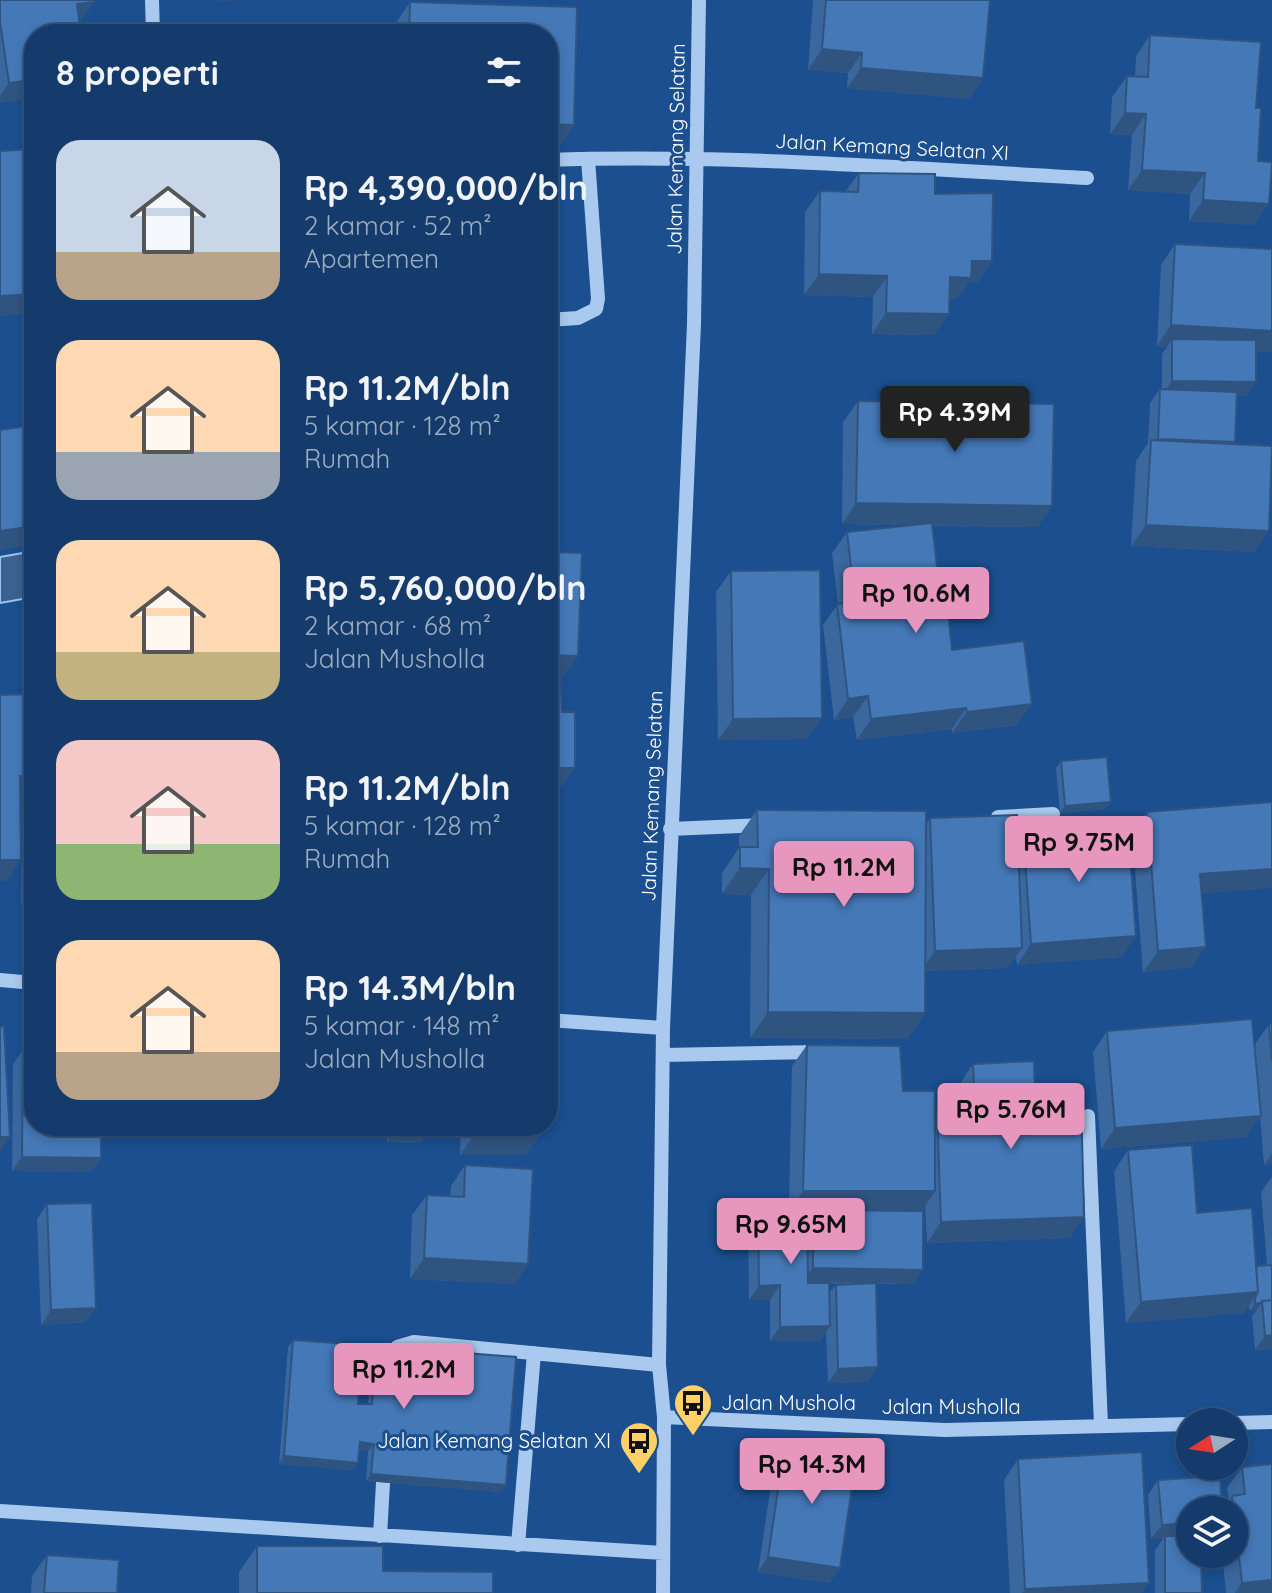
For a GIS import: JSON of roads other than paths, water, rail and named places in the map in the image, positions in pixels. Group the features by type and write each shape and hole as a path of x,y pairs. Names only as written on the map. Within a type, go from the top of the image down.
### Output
{"street":[{"path":"152,0 153,24"},
{"name":"Jalan Kemang Selatan","path":"663,1593 664,1417 659,1365 663,1028 694,324 699,0"},
{"name":"Jalan Kemang Selatan XI","path":"558,160 695,157 1087,178"},
{"path":"558,319 578,318 596,309 598,299 588,159"},
{"path":"989,817 1053,814"},
{"path":"670,829 782,825"},
{"path":"0,980 24,982"},
{"path":"558,1021 663,1028"},
{"path":"663,1055 833,1052"},
{"path":"1088,1116 1101,1425"},
{"path":"392,1355 397,1347 414,1342 659,1365"},
{"path":"518,1545 534,1353"},
{"name":"Jalan Musholla","path":"664,1417 945,1430 1176,1424"},
{"path":"1248,1423 1272,1422"},
{"path":"380,1536 383,1483"},
{"path":"0,1511 663,1553"}],"water":[{"path":"24,553 24,599 0,603 0,557"}],"place":[{"name":"Jalan Mushola","path":"693,1437"},
{"name":"Jalan Kemang Selatan XI","path":"639,1475"}]}
